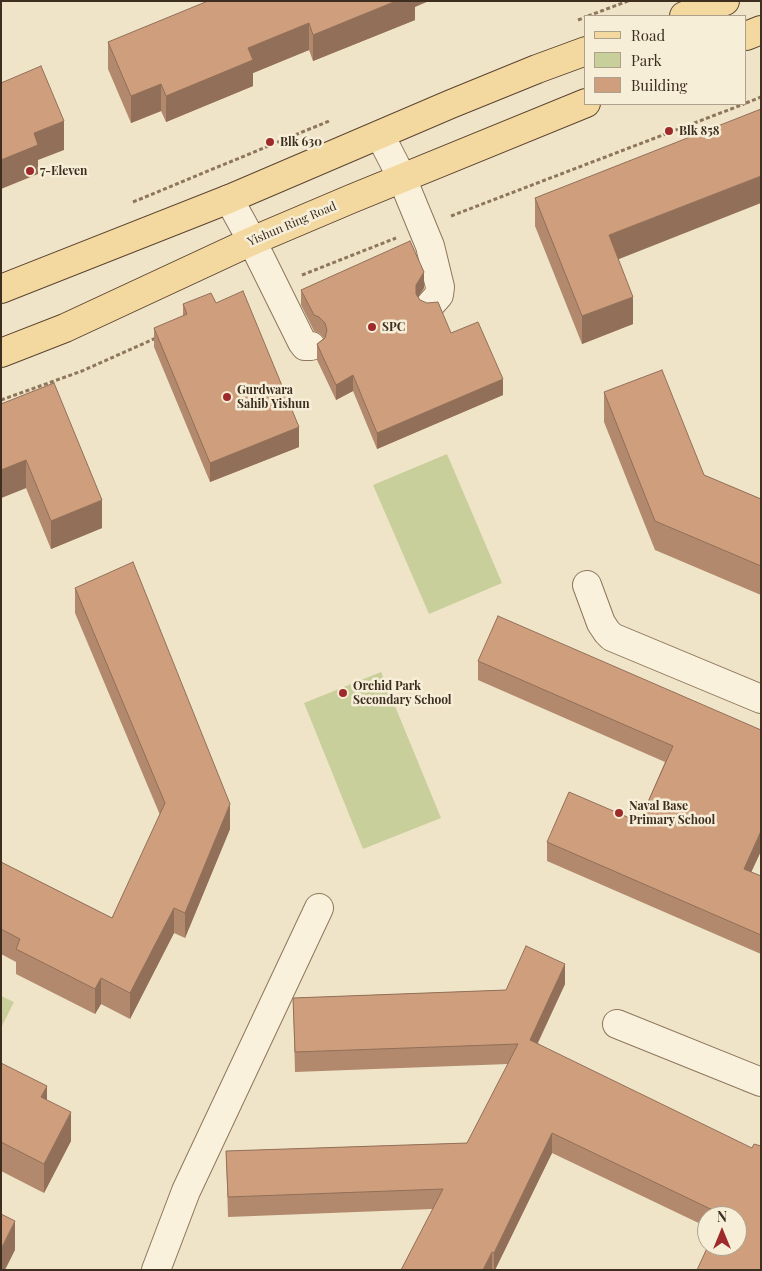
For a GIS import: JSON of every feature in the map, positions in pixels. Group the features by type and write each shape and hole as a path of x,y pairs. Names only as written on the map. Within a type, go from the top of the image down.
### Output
{"main road":[{"path":"687,15 726,1"},
{"path":"747,36 761,30"},
{"path":"1,289 229,199 451,104 584,52"},
{"name":"Yishun Ring Road","path":"1,353 65,328 252,241 584,104"}],"lane":[{"path":"380,135 402,178 430,246 440,287 439,295 432,304"},
{"path":"229,199 302,342 306,346 311,346"},
{"path":"587,585 601,623 612,637 761,699"},
{"path":"156,1270 186,1191 319,908"},
{"path":"617,1024 761,1082"}],"path":[{"path":"592,15 628,1"},
{"path":"577,20 584,18"},
{"path":"747,102 761,97"},
{"path":"274,286 740,105"},
{"path":"128,204 336,118"},
{"path":"1,400 82,371 164,334"}],"green space":[{"path":"447,454 502,583 429,614 373,485"},
{"path":"381,672 441,818 363,849 304,703"},
{"path":"1,996 14,1002 1,1028"}],"building":[{"path":"208,1 396,1 313,35 309,23 248,48 253,60 166,96 161,84 131,96 108,42"},
{"path":"41,66 64,121 34,133 38,145 1,160 1,83"},
{"path":"761,109 761,176 609,235 633,297 582,316 535,198"},
{"path":"410,241 424,272 416,285 416,294 420,300 427,303 438,302 451,333 478,322 503,379 377,433 353,375 336,385 317,344 325,338 327,330 325,323 314,315 301,290"},
{"name":"Gurdwara Sahib Yishun","path":"243,291 299,427 210,463 154,328 187,314 183,304 211,293 216,303"},
{"path":"662,370 704,475 761,499 761,566 655,521 604,392"},
{"path":"54,383 102,500 51,521 26,460 1,470 1,404"},
{"path":"133,562 230,804 185,913 174,908 130,993 101,978 95,989 16,949 20,939 1,929 1,862 112,918 165,803 75,588"},
{"path":"498,616 761,730 761,831 744,869 761,876 761,935 547,842 569,792 639,822 673,746 478,661"},
{"path":"526,946 565,964 530,1040 752,1148 754,1144 761,1146 761,1270 697,1270 703,1256 747,1256 747,1206 704,1206 552,1133 494,1253 492,1252 483,1270 401,1270 443,1189 228,1197 226,1151 467,1143 518,1044 295,1052 293,998 506,990"},
{"path":"1,1063 47,1086 41,1097 71,1112 44,1164 1,1142"},
{"path":"1,1214 15,1221 1,1249"}],"place":[{"name":"Blk 858","path":"669,131"},
{"name":"Blk 630","path":"270,142"},
{"name":"7-Eleven","path":"30,171"},
{"name":"SPC","path":"372,327"},
{"name":"Gurdwara Sahib Yishun","path":"227,397"},
{"name":"Orchid Park Secondary School","path":"343,693"},
{"name":"Naval Base Primary School","path":"619,813"}]}
